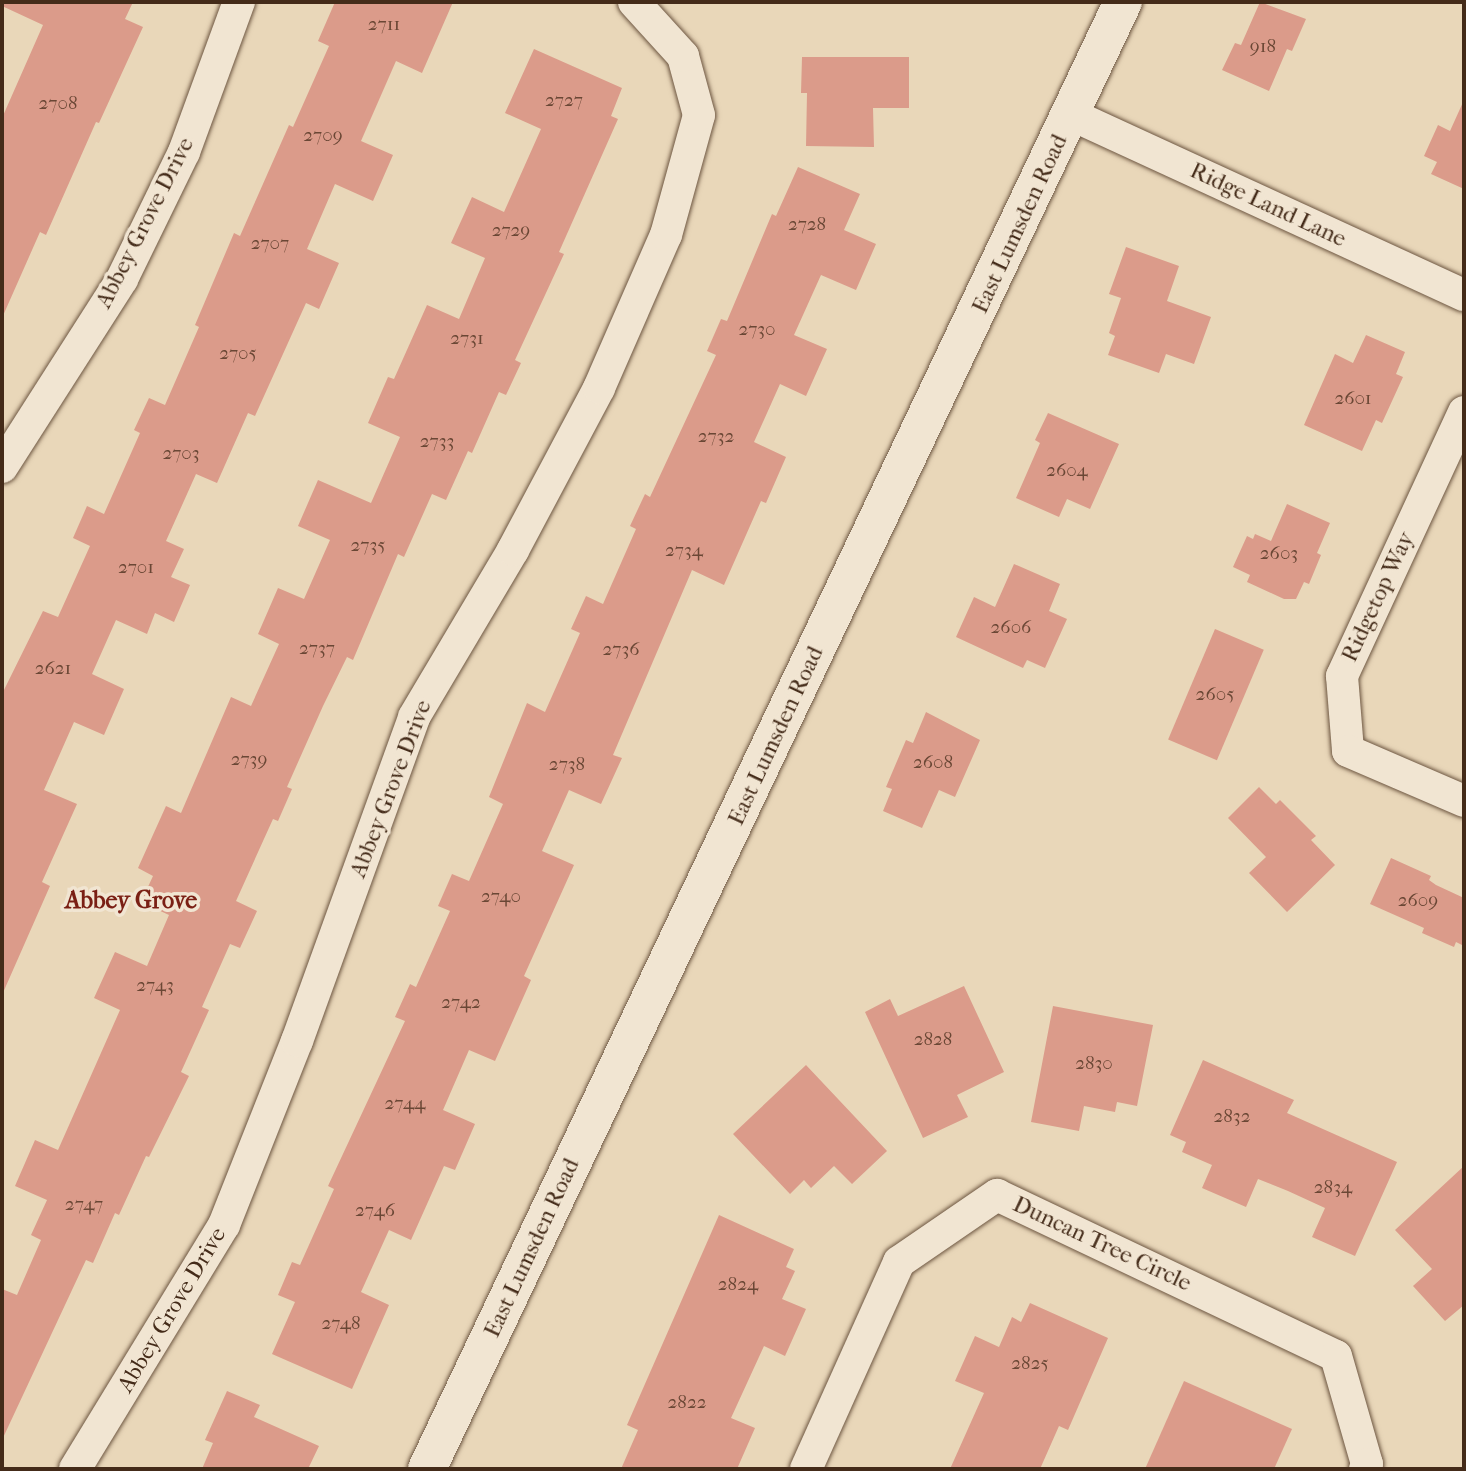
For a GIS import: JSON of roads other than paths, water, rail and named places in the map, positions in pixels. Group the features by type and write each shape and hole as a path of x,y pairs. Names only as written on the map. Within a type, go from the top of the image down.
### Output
{"street":[{"name":"Abbey Grove Drive","path":"2,467 122,279 184,152 239,2"},
{"name":"Abbey Grove Drive","path":"75,1469 224,1225 297,1041 414,717 513,550 599,388 666,234 699,115 682,55 634,2"},
{"name":"East Lumsden Road","path":"427,1469 1072,115 1123,2"},
{"name":"Ridge Land Lane","path":"1072,115 1464,295"},
{"name":"Ridgetop Way","path":"1464,412 1342,676 1348,751 1464,801"},
{"name":"Duncan Tree Circle","path":"806,1469 899,1262 997,1195 1336,1356 1367,1464 1365,1469"}],"district":[{"name":"Abbey Grove","path":"131,901"}]}
